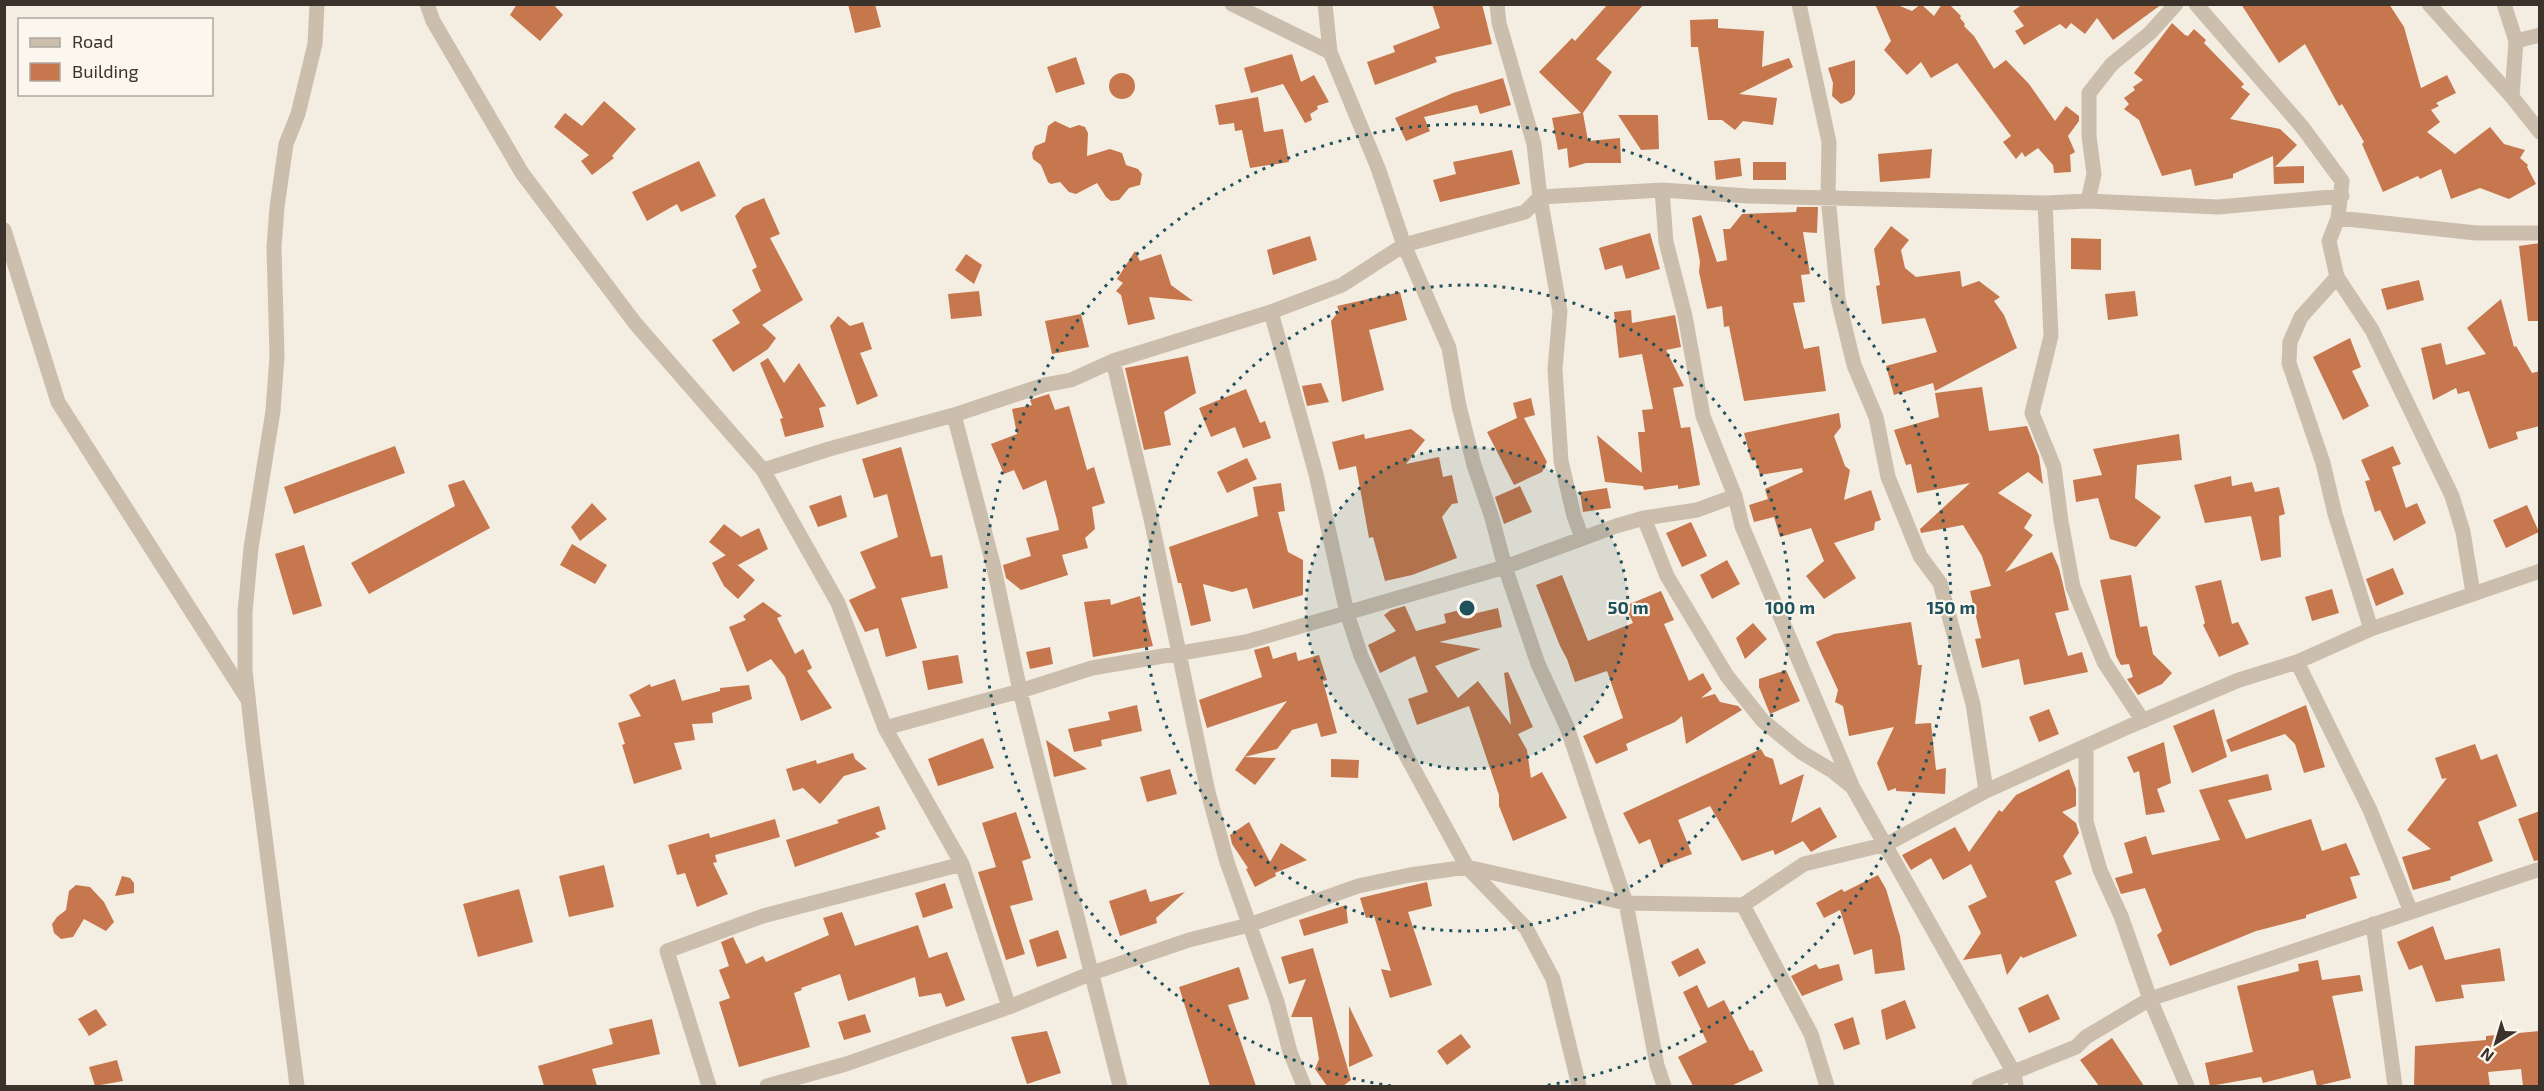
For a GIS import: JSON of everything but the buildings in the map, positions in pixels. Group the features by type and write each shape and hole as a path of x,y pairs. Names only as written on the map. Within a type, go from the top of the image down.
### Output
{"street":[{"path":"297,1086 248,700 245,670 245,612 251,548 273,411 277,356 274,247 277,207 286,144 298,114 315,44 316,4"},
{"path":"427,4 433,21 522,173 635,323 763,470 838,603 885,728 962,864 1008,1007"},
{"path":"1232,4 1330,52"},
{"path":"1325,4 1330,52 1378,168 1404,245 1449,348 1459,406 1471,455 1505,567 1538,664 1567,727 1626,903 1657,1065 1664,1086"},
{"path":"1497,4 1499,23 1534,144 1540,197 1560,311 1555,369 1562,468 1582,538"},
{"path":"1799,4 1829,142 1828,197 1838,299 1854,364 1876,417 1888,477 1920,556 1941,583 1973,704 1986,791"},
{"path":"2088,201 2094,174 2089,136 2089,93 2112,64 2151,33 2176,4"},
{"path":"2196,4 2303,128 2343,182 2338,218 2328,241 2337,277 2372,330 2451,496 2463,532 2473,593"},
{"path":"2429,4 2540,132"},
{"path":"2504,4 2516,41 2512,97"},
{"path":"2516,41 2540,35"},
{"path":"763,470 829,449 954,415 1044,385 1071,380 1113,361 1271,312 1342,285 1404,245 1525,212 1540,197 1662,190 1748,196 2045,203 2088,201 2218,207 2342,196"},
{"path":"1662,190 1666,242 1685,316 1703,416 1735,496 1742,526 1853,788 1887,844 2015,1080"},
{"path":"2045,203 2051,336 2032,413 2054,467 2073,587 2104,662 2142,721"},
{"path":"2338,218 2476,233 2540,233"},
{"path":"4,230 58,402 248,700"},
{"path":"2337,277 2301,317 2290,342 2289,363 2324,463 2335,514 2371,629"},
{"path":"1271,312 1317,474 1347,613 1361,656 1380,700 1434,808 1467,867 1526,928 1553,979 1579,1086"},
{"path":"1113,361 1181,654 1208,792 1227,862 1278,1002 1290,1052 1304,1086"},
{"path":"954,415 994,568 1020,692 1120,1086"},
{"path":"885,728 1020,692 1092,668 1246,642 1505,567 1644,518 1697,510 1735,496"},
{"path":"1644,518 1667,576 1727,676 1763,721 1801,752 1831,770 1853,788"},
{"path":"767,1086 846,1064 1008,1007 1092,973 1189,940 1249,925 1358,886 1410,875 1467,867 1626,903 1743,905 1804,864 1887,844 1986,791 2239,680 2297,662 2371,629 2539,572"},
{"path":"2297,662 2370,810 2411,912"},
{"path":"2086,746 2086,821 2100,870 2121,916 2150,999 2187,1086"},
{"path":"709,1086 667,951 763,916 962,864"},
{"path":"1979,1086 2015,1080 2076,1047 2086,1036 2150,999 2540,870"},
{"path":"1743,905 1811,1034 1827,1086"},
{"path":"2373,924 2395,1086"}]}
